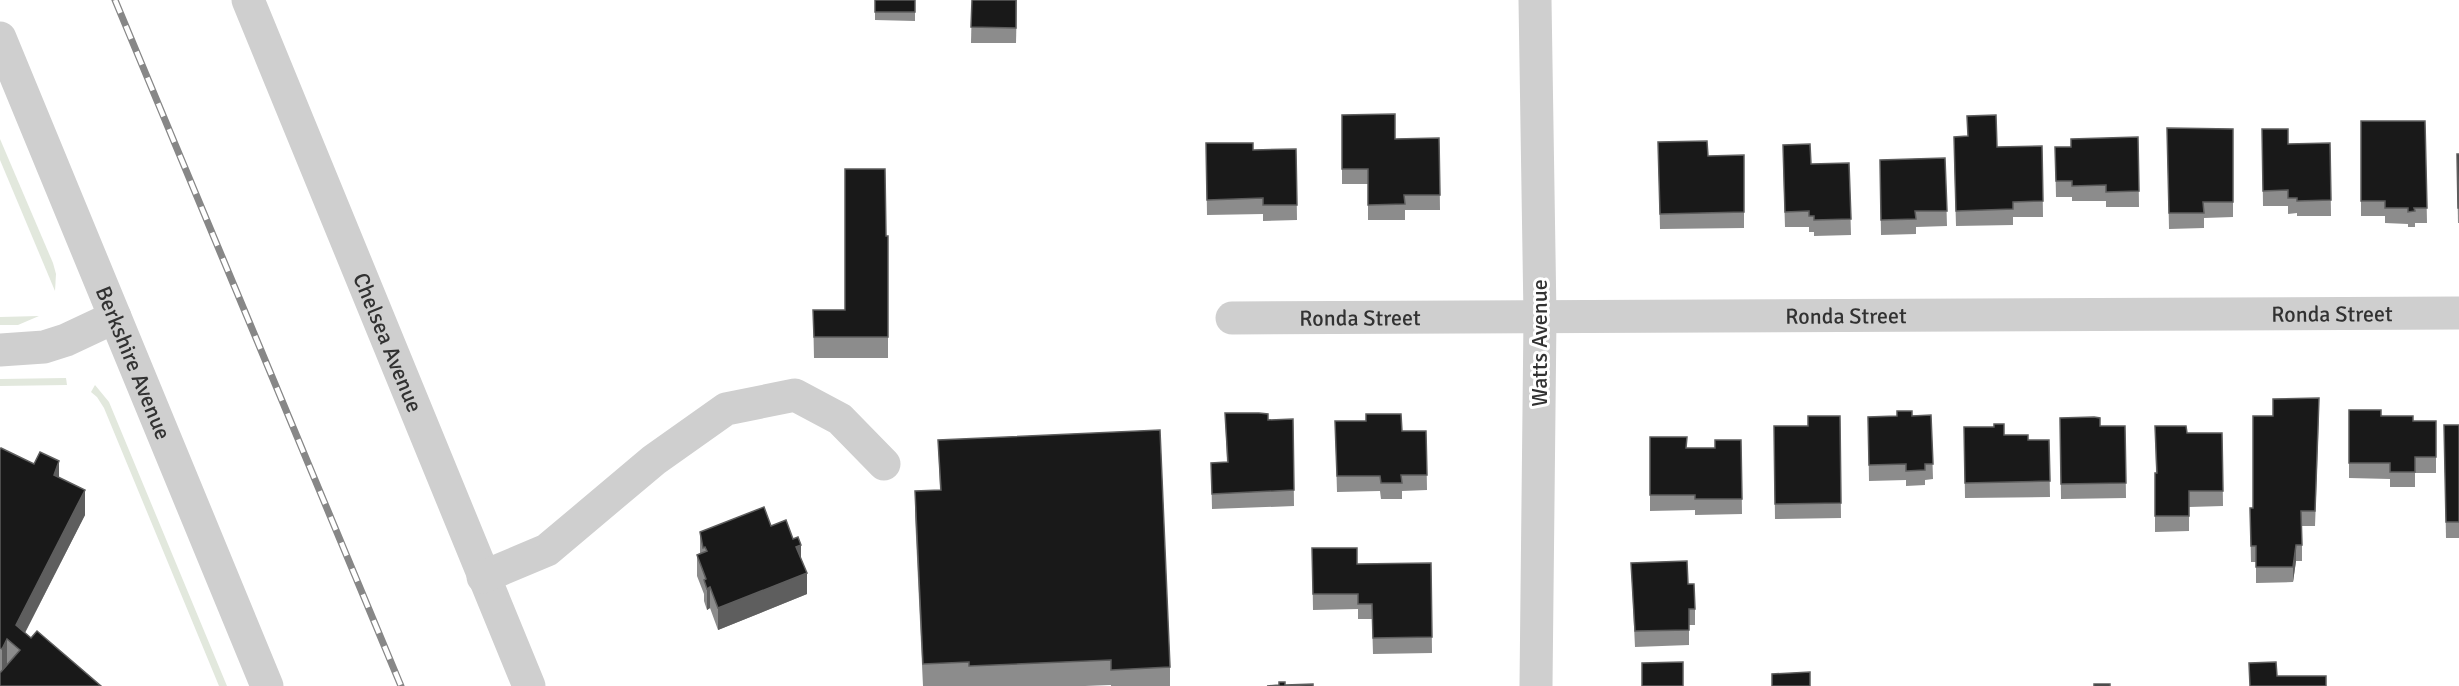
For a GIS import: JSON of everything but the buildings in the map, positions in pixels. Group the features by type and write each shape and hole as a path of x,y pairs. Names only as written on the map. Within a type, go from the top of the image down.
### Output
{"street":[{"name":"Chelsea Avenue","path":"248,0 529,686"},
{"name":"Watts Avenue","path":"1535,0 1540,316 1536,686"},
{"name":"Berkshire Avenue","path":"0,38 267,686"},
{"name":"Ronda Street","path":"1232,318 2459,313"},
{"path":"0,350 44,347 66,340 115,317"},
{"path":"483,577 547,550 654,460 726,409 795,395 840,419 884,464"}],"shaded area":[{"path":"0,139 53,263 56,274 55,291 0,160"},
{"path":"39,316 18,325 0,325 0,317"},
{"path":"66,378 67,385 0,386 0,379"},
{"path":"95,385 109,402 227,686 219,686 104,408 91,392"}],"railway":[{"path":"115,0 401,686"}]}
